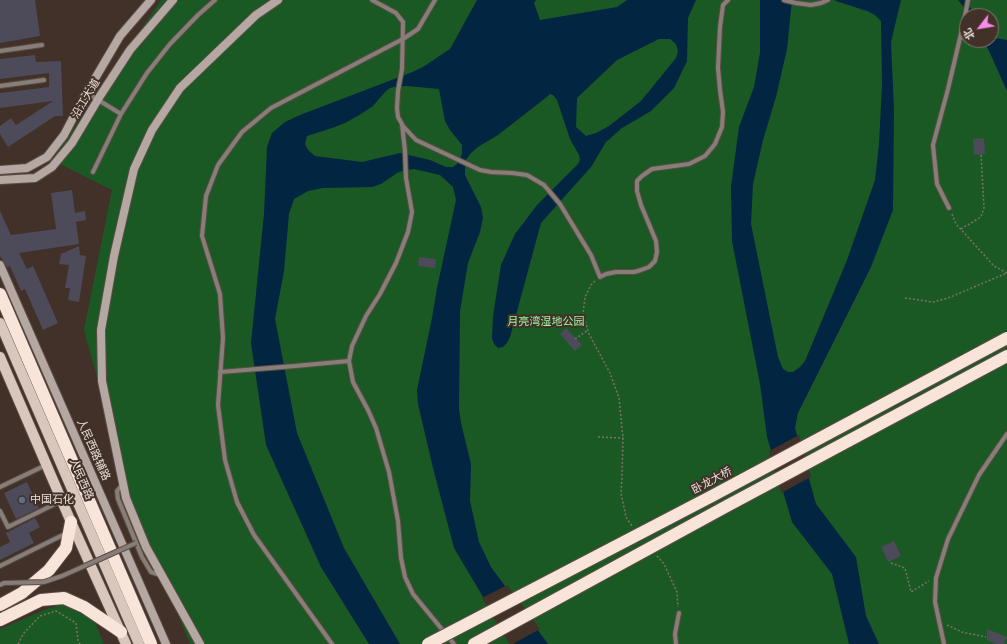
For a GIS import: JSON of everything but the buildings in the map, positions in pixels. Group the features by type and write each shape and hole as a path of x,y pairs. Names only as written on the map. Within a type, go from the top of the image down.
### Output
{"highway":[{"path":"0,294 152,644"},
{"name":"卧龙大桥","path":"428,644 712,496 1007,338"},
{"path":"474,644 1007,356"},
{"path":"0,605 22,593 49,570 66,548 70,527"},
{"path":"0,620 41,600 64,598 84,607 121,632"}],"main road":[{"name":"人民西路","path":"0,323 139,644"},
{"path":"0,357 62,501 70,527 126,644"}],"street":[{"name":"沿江大道","path":"0,170 27,168 46,157 64,135 120,36 150,0"},
{"name":"沿江大道","path":"0,180 34,178 52,167 72,143 97,100 130,50 173,0"},
{"path":"200,644 146,547 126,498 102,381 101,330 114,256 134,169 152,130 180,88 256,15 278,0"},
{"name":"人民西路辅路","path":"0,265 166,644"}],"lane":[{"path":"93,172 121,114 146,73 170,44 215,0"},
{"path":"372,0 396,13 403,22 402,69 396,108 402,124 416,140 480,170 491,172 512,172 527,175 544,185 560,204 591,255 600,277 611,273 634,272 641,270 649,267 654,261 657,252 656,241 641,205 637,190 637,181 652,169 689,164 705,156 715,144 722,127 723,112 718,68 720,27 723,5 728,0"},
{"path":"332,644 254,535 237,502 225,460 218,405 223,338 220,294 202,236 206,196 218,165 242,132 271,108 403,39 418,29 435,0"},
{"path":"784,0 811,5 828,0"},
{"path":"948,208 937,184 933,145 948,89 968,0"},
{"path":"0,51 42,45"},
{"path":"0,86 44,80"},
{"path":"87,93 121,114"},
{"path":"402,124 406,178 412,212 408,232 396,263 380,294 366,316 352,346 349,362 353,382 376,428 389,472 398,521 401,558 406,577 413,594 454,644"},
{"path":"220,372 349,362"},
{"path":"944,644 935,602 936,578 948,539 979,474 1007,434"},
{"path":"0,487 46,465"},
{"path":"123,483 117,491 118,499 136,543 151,572 162,576"},
{"path":"0,511 8,527 62,501"},
{"path":"0,566 70,527"},
{"path":"0,585 4,583 44,582 62,576 136,543"},
{"path":"676,644 675,634 679,612"}],"path":[{"path":"961,229 981,217 984,208 981,154"},
{"path":"948,208 956,224 994,266 1007,273"},
{"path":"905,298 933,302 948,298 1007,273"},
{"path":"600,277 591,285 585,297 583,314 588,330 610,374 619,398 623,438 621,493 626,517 635,530"},
{"path":"575,339 588,330"},
{"path":"598,437 623,438"},
{"path":"654,553 664,564 677,592 679,612"},
{"path":"891,563 905,568 911,592 936,578"},
{"path":"18,644 24,633 40,616 56,610 76,623 78,640 80,644"},
{"path":"940,622 962,632 986,638"}],"green space":[{"name":"月亮湾湿地公园","path":"161,0 1007,0 1007,644 190,644 162,576 126,498 114,439 84,330 112,190 52,160"},
{"path":"63,604 94,620 104,644 0,644 0,629 44,610"}],"water":[{"path":"477,0 536,0 534,3 540,20 617,7 627,0 696,0 688,18 687,61 674,88 651,111 622,128 606,142 591,167 541,223 510,337 503,347 498,348 494,344 492,338 493,316 501,265 515,234 537,205 578,164 580,160 579,155 570,139 557,100 550,94 498,135 478,147 466,160 465,175 481,207 483,218 480,232 468,263 460,311 459,409 471,464 470,501 479,542 491,567 548,644 511,644 454,548 418,404 417,390 456,200 453,187 440,175 414,169 405,170 397,173 381,184 372,187 323,188 308,191 294,199 289,214 284,271 275,319 297,433 344,548 400,644 369,644 321,567 266,445 251,343 264,214 267,147 272,133 285,122 300,115 423,67 450,49","holes":["659,39 670,39 676,44 678,51 676,58 641,101 609,126 596,133 586,136 576,127 577,98 617,60","407,86 439,89 445,121 462,145 462,154 457,164 453,167 446,167 430,160 400,153 362,162 315,156 308,150 305,144 307,136 345,123 361,114 373,106 390,88"]},
{"path":"760,0 792,0 787,49 753,184 751,224 778,357 783,369 788,372 793,372 805,361 847,260 875,180 879,144 882,85 881,21 875,15 867,11 835,0 901,0 891,42 894,110 893,210 871,267 798,413 795,428 816,504 856,557 866,616 879,644 849,644 832,574 792,522 767,437 760,384 732,241 731,187 739,127 754,87 760,53"},
{"path":"958,0 964,0 970,8 964,8"},
{"path":"999,39 1007,40 1007,91 988,48 999,48"}],"pier":[{"path":"799,435 811,477 781,493 769,451"},
{"path":"507,585 540,629 513,644 509,644 482,598"}],"place":[{"name":"中国石化","path":"22,500"}]}
